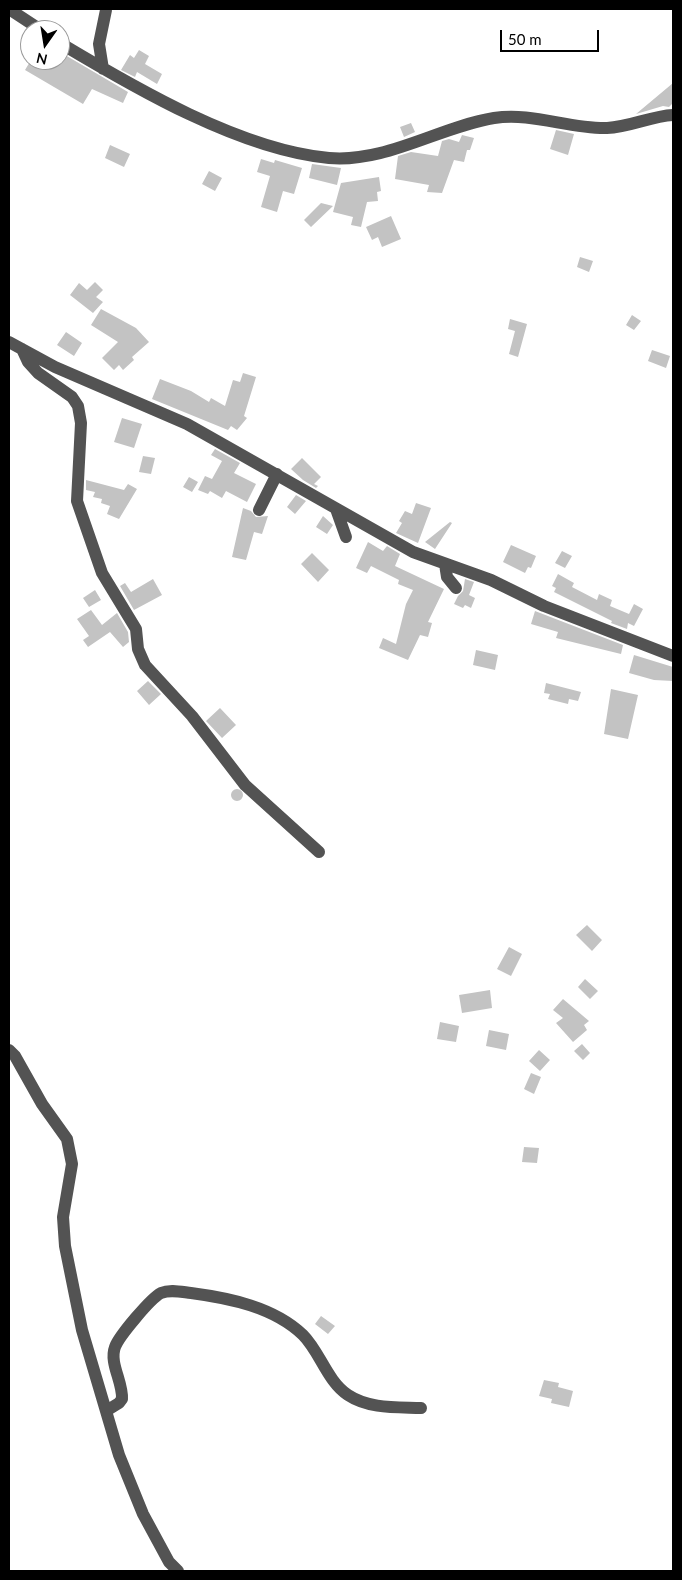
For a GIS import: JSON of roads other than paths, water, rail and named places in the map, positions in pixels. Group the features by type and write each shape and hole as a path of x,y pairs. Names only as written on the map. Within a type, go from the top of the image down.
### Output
{"street":[{"path":"9,9 26,20"},
{"path":"103,68 99,44 106,10"},
{"path":"70,49 162,99 246,139 296,152 331,158 368,156 495,118 552,120 606,128 673,115"},
{"path":"9,342 55,367 187,424 406,549 491,580 544,606 673,656"},
{"path":"22,349 28,362 38,373 72,397 78,406 81,423 77,501 102,573 136,629 138,649 145,665 192,716 245,785 319,852"},
{"path":"259,510 277,474"},
{"path":"336,509 346,537"},
{"path":"445,564 447,577 456,588"},
{"path":"9,1050 15,1056 42,1104 67,1139 72,1164 63,1217 65,1246 82,1330 120,1456 143,1514 169,1562 178,1571"},
{"path":"106,1411 122,1399 113,1355 117,1342 152,1300 162,1292 174,1291 222,1297 287,1321 304,1336 340,1388 360,1401 370,1405 422,1408"}]}
